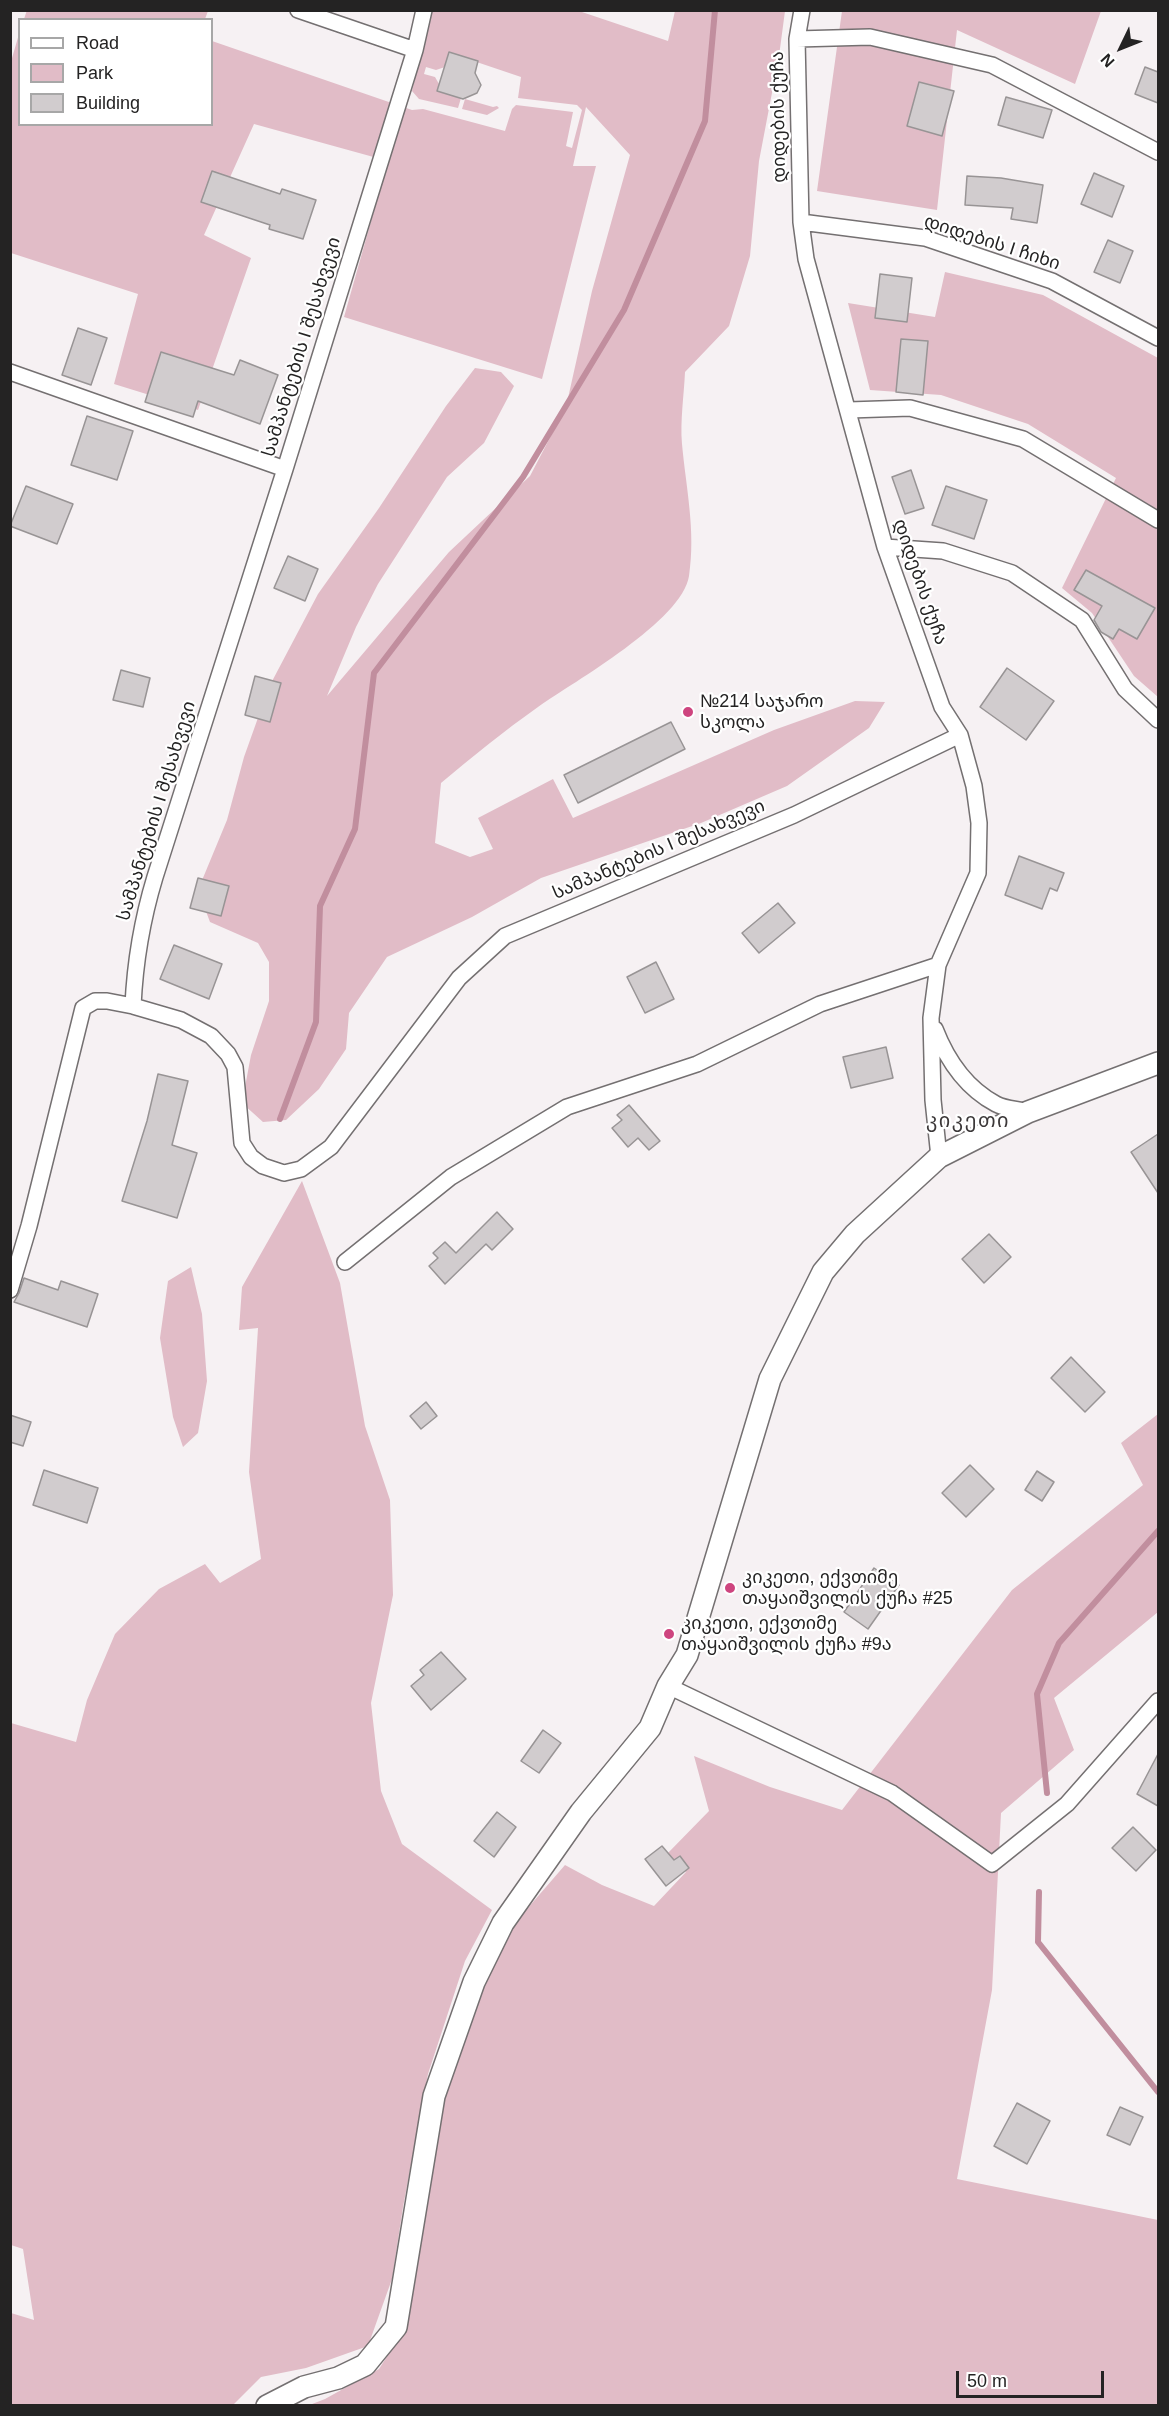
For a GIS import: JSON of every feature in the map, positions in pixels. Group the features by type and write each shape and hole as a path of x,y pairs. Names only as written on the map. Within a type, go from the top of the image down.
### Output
{"street":[{"path":"298,10 415,50"},
{"name":"სამპანტების I შესახვევი","path":"424,10 415,50 141,924 134,967 133,1006 181,1020 211,1036 228,1054 235,1067 242,1143 251,1157 263,1166 284,1173 301,1168 332,1147 459,978 505,936 794,814 960,735"},
{"name":"დიდების ქუჩა","path":"802,10 797,39 801,222 806,260 885,547 942,707 960,735 974,786 979,823 978,873 938,965 931,1018 933,1100 939,1157"},
{"path":"797,39 870,37 992,65 1158,152"},
{"name":"დიდების I ჩიხი","path":"801,222 925,238 1052,281 1158,338"},
{"path":"10,372 285,469"},
{"path":"849,410 910,408 1023,439 1158,520"},
{"path":"885,547 943,551 1012,573 1082,620 1125,689 1158,720"},
{"path":"345,1262 451,1178 567,1107 697,1064 820,1004 938,965"},
{"path":"10,1290 83,1008 95,1001 133,1006"},
{"path":"931,1018 942,1047 964,1080 997,1105 1028,1112"},
{"path":"267,2406 304,2386 338,2378 365,2365 396,2327 434,2096 474,1982 503,1923 581,1812 650,1728 668,1686 687,1655 770,1379 823,1272 855,1234 939,1157 1028,1112 1158,1063"},
{"path":"668,1686 892,1793 992,1864 1067,1804 1158,1701"}],"green space":[{"path":"27,10 208,10 205,18 24,18"},
{"path":"431,11 579,11 668,41 675,11 785,11 759,161 750,256 729,326 685,372 682,435 690,510 691,559 689,576 682,593 668,612 625,649 525,716 441,783 435,843 470,857 493,849 478,818 553,779 573,818 774,730 855,701 885,702 869,728 787,786 701,823 541,878 472,917 387,957 349,1013 346,1049 319,1089 286,1120 263,1122 242,1103 251,1055 269,1001 269,962 258,943 210,922 198,890 227,820 244,757 269,687 318,594 379,508 446,406 475,368 501,372 514,386 484,443 447,477 378,584 356,627 327,696 449,552 530,476 566,407 592,291 630,155 586,107 573,166 596,166 542,379 344,317 388,161 254,124 204,235 251,258 198,410 114,384 138,294 11,253 10,65 18,37 18,126 213,126 213,41 412,110 423,109 505,131 512,109 516,105 573,112 566,146 572,148 582,110 577,105 518,98 521,77 450,53 445,67 436,70 426,67 424,74 435,77 439,84 437,91 461,98 458,108 419,99 412,91"},
{"path":"842,11 1101,11 1075,84 957,30 937,210 817,191"},
{"path":"465,99 499,108 487,115 462,109"},
{"path":"945,272 1043,295 1158,358 1158,697 1134,676 1092,613 1062,588 1116,478 1028,424 941,395 870,390 848,303 935,317"},
{"path":"302,1181 340,1283 365,1426 390,1500 393,1595 371,1703 381,1791 402,1844 492,1910 465,1961 428,2074 392,2279 368,2346 306,2368 261,2377 233,2405 11,2405 11,2313 34,2320 23,2249 11,2245 11,1723 76,1742 87,1700 115,1634 159,1589 205,1564 220,1583 261,1559 249,1472 258,1328 239,1330 242,1287"},
{"path":"191,1267 202,1314 207,1381 198,1433 183,1447 173,1417 160,1338 168,1281"},
{"path":"1158,1414 1158,1612 1054,1698 1074,1750 1001,1813 992,1990 957,2179 1158,2220 1158,2405 307,2406 325,2399 379,2369 404,2330 444,2100 492,1957 514,1924 565,1865 602,1885 654,1906 686,1872 667,1854 709,1811 694,1756 770,1787 842,1810 1012,1590 1143,1485 1121,1443"}],"building":[{"path":"449,52 478,61 475,73 481,85 477,93 463,99 437,91"},
{"path":"1145,67 1158,72 1158,103 1135,94"},
{"path":"919,82 954,91 942,136 907,126"},
{"path":"1006,97 1052,110 1043,138 998,125"},
{"path":"212,171 280,194 282,189 316,200 303,239 269,229 270,225 201,202"},
{"path":"1094,173 1124,186 1112,217 1081,204"},
{"path":"967,176 1001,178 1043,185 1037,223 1011,219 1013,208 965,205"},
{"path":"1108,240 1133,251 1120,283 1094,272"},
{"path":"880,274 912,278 907,322 875,318"},
{"path":"78,328 107,338 91,385 62,375"},
{"path":"901,339 928,341 923,395 896,392"},
{"path":"161,352 234,375 240,360 278,375 260,424 198,401 193,417 145,402"},
{"path":"87,416 133,431 117,480 71,465"},
{"path":"911,470 924,508 905,514 892,477"},
{"path":"26,486 73,504 57,544 10,526"},
{"path":"946,486 987,500 974,539 932,525"},
{"path":"288,556 318,569 305,601 274,588"},
{"path":"1086,570 1155,608 1137,639 1119,629 1113,639 1101,632 1094,620 1102,606 1074,590"},
{"path":"1007,668 1054,701 1026,740 980,707"},
{"path":"121,670 150,678 143,707 113,700"},
{"path":"255,676 281,683 270,722 245,715"},
{"path":"671,722 685,749 578,803 564,775"},
{"path":"1019,856 1064,873 1057,891 1050,888 1042,909 1005,895"},
{"path":"198,878 229,886 221,916 190,908"},
{"path":"778,903 795,923 759,953 742,933"},
{"path":"174,945 222,964 209,999 160,979"},
{"path":"656,962 674,999 645,1013 627,977"},
{"path":"886,1047 893,1078 851,1088 843,1057"},
{"path":"158,1074 188,1081 172,1145 197,1153 177,1218 122,1201 147,1121"},
{"path":"629,1105 660,1141 649,1150 638,1138 628,1147 612,1128 622,1120 617,1115"},
{"path":"1158,1134 1158,1193 1131,1152"},
{"path":"497,1212 513,1229 492,1250 486,1244 445,1284 429,1266 438,1258 433,1253 445,1242 456,1253"},
{"path":"989,1234 1011,1257 984,1283 962,1259"},
{"path":"24,1278 58,1290 61,1281 98,1294 87,1327 14,1302"},
{"path":"1071,1357 1105,1392 1085,1412 1051,1378"},
{"path":"426,1402 437,1416 421,1429 410,1416"},
{"path":"10,1415 31,1422 23,1446 10,1442"},
{"path":"970,1465 994,1489 966,1517 942,1493"},
{"path":"44,1470 98,1488 87,1523 33,1505"},
{"path":"1037,1471 1054,1482 1042,1501 1025,1490"},
{"path":"874,1568 899,1585 868,1629 844,1612"},
{"path":"441,1652 466,1679 431,1710 411,1686 424,1675 420,1670"},
{"path":"543,1730 561,1743 539,1773 521,1761"},
{"path":"1158,1754 1158,1806 1137,1794"},
{"path":"497,1812 516,1827 494,1857 474,1841"},
{"path":"1133,1827 1156,1850 1136,1871 1112,1848"},
{"path":"662,1846 674,1860 680,1856 689,1868 666,1886 645,1859"},
{"path":"1017,2103 1050,2121 1027,2164 994,2146"},
{"path":"1120,2107 1143,2117 1130,2145 1107,2135"}],"waterway":[{"path":"280,1119 316,1022 320,906 355,829 374,673 523,477 624,310 705,121 715,10"},
{"path":"1047,1793 1037,1694 1059,1643 1158,1531"},
{"path":"1039,1892 1038,1942 1158,2092"}],"place":[{"name":"№214 საჯარო სკოლა","path":"688,712"},
{"name":"კიკეთი, ექვთიმე თაყაიშვილის ქუჩა #25","path":"730,1588"},
{"name":"კიკეთი, ექვთიმე თაყაიშვილის ქუჩა #9ა","path":"669,1634"}],"district":[{"name":"კიკეთი","path":"968,1121"}]}
